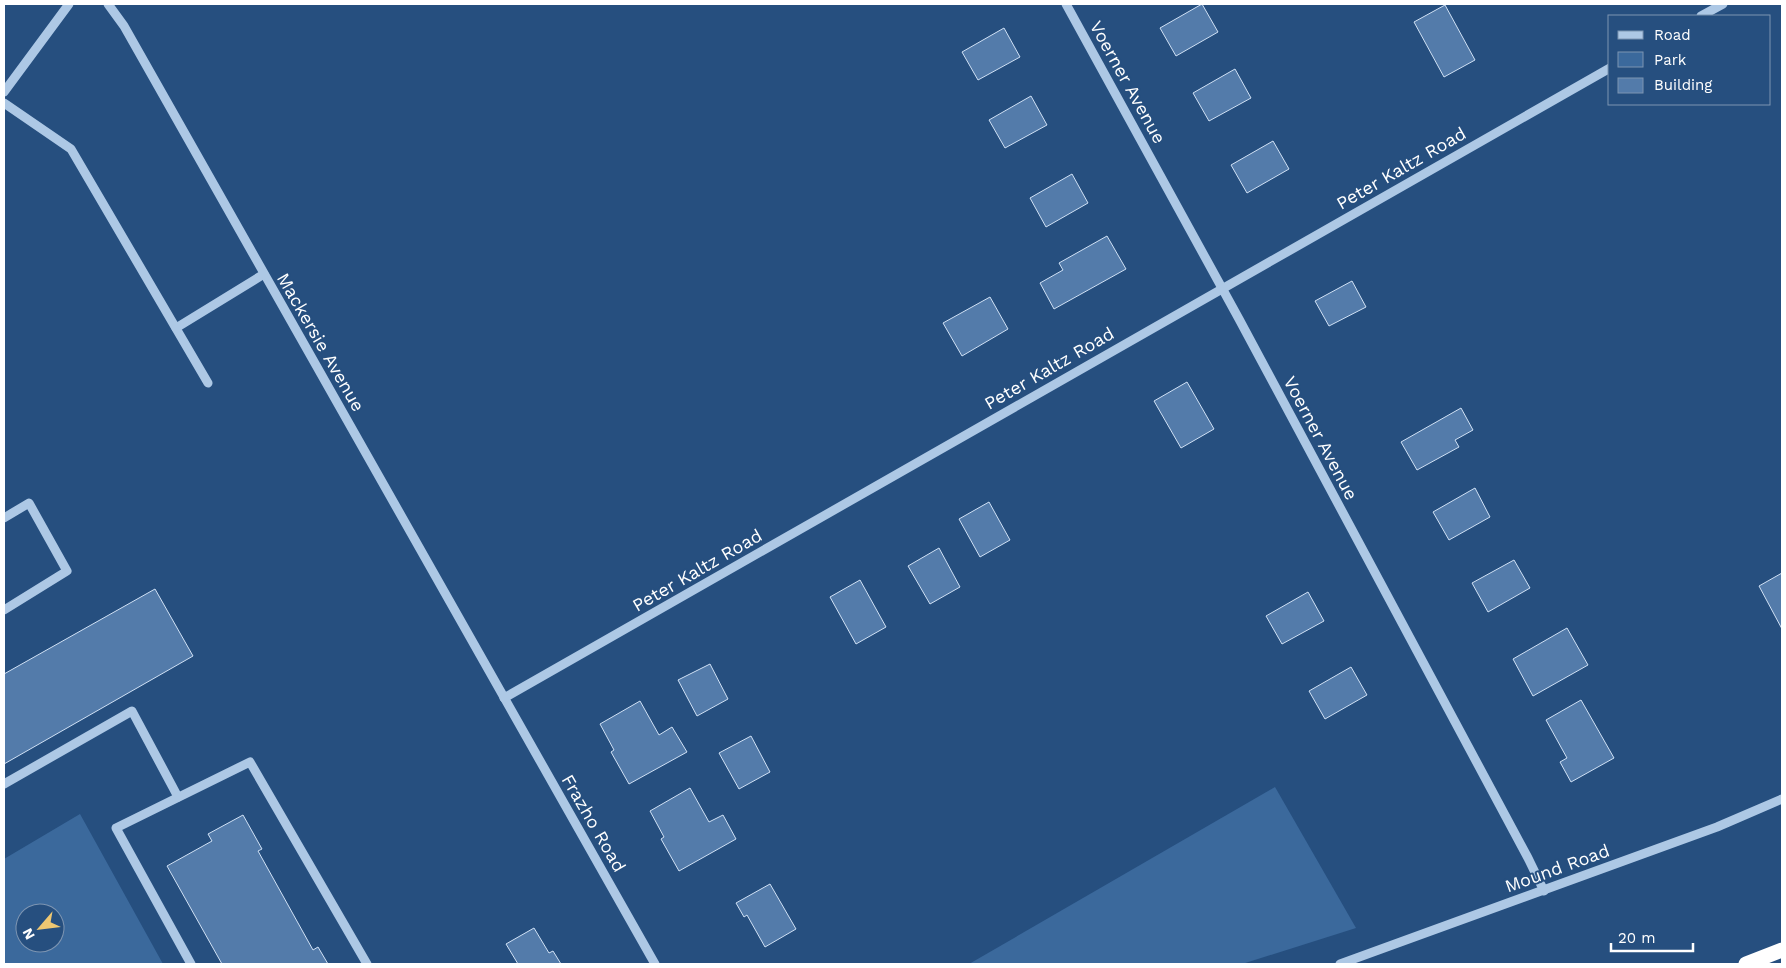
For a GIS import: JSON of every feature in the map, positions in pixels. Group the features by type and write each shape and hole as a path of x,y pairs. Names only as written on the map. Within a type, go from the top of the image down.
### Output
{"highway":[{"path":"1746,964 1782,950"}],"street":[{"name":"Mackersie Avenue","path":"108,4 124,26 504,698"},
{"name":"Voerner Avenue","path":"1066,4 1222,288 1519,840 1544,890"},
{"path":"1703,15 1723,4"},
{"path":"4,92 65,5"},
{"name":"Peter Kaltz Road","path":"504,698 1608,69"},
{"path":"4,103 71,149 208,384"},
{"path":"176,328 264,274"},
{"path":"4,518 29,503 68,571 4,610"},
{"name":"Frazho Road","path":"504,698 655,964"},
{"path":"4,784 132,711 178,797"},
{"path":"191,964 116,828 250,762 367,964"},
{"name":"Mound Road","path":"1340,964 1717,827 1782,799"}],"green space":[{"path":"1275,787 1356,928 1242,964 969,964"},
{"path":"80,814 163,964 4,964 4,859"}],"building":[{"path":"1202,4 1218,32 1176,56 1160,28"},
{"path":"1445,5 1475,60 1444,77 1414,22"},
{"path":"1004,28 1020,57 978,80 962,52"},
{"path":"1235,69 1251,98 1209,121 1193,93"},
{"path":"1031,96 1047,125 1005,148 989,120"},
{"path":"1273,141 1289,169 1247,193 1231,165"},
{"path":"1072,174 1088,203 1046,227 1030,198"},
{"path":"1107,236 1126,269 1054,309 1040,283 1063,270 1059,263"},
{"path":"1352,281 1366,307 1329,326 1315,301"},
{"path":"990,297 1008,329 962,356 943,323"},
{"path":"1187,382 1214,429 1181,448 1154,401"},
{"path":"1461,408 1473,430 1455,440 1459,447 1417,470 1401,442"},
{"path":"1475,488 1490,517 1449,540 1433,512"},
{"path":"989,502 1010,540 980,557 959,519"},
{"path":"939,548 960,587 930,604 908,566"},
{"path":"1514,560 1530,588 1488,612 1472,583"},
{"path":"1782,573 1782,629 1759,586"},
{"path":"860,580 886,627 856,644 830,597"},
{"path":"155,589 193,656 4,764 4,674"},
{"path":"1308,592 1324,621 1282,644 1266,616"},
{"path":"1567,628 1588,665 1533,696 1513,659"},
{"path":"710,664 728,699 697,716 678,680"},
{"path":"1351,667 1367,695 1325,719 1309,691"},
{"path":"1581,700 1614,758 1571,782 1560,762 1567,758 1546,720"},
{"path":"640,701 659,735 672,727 687,752 629,784 611,752 614,750 600,724"},
{"path":"751,736 770,772 739,789 719,753"},
{"path":"690,788 709,822 723,815 736,839 679,871 661,839 664,837 650,811"},
{"path":"243,815 262,849 258,851 313,950 318,947 328,964 222,964 167,866 212,841 208,834"},
{"path":"770,884 796,929 765,947 747,915 744,917 736,903"},
{"path":"534,928 549,953 553,951 561,964 518,964 506,944"}]}
